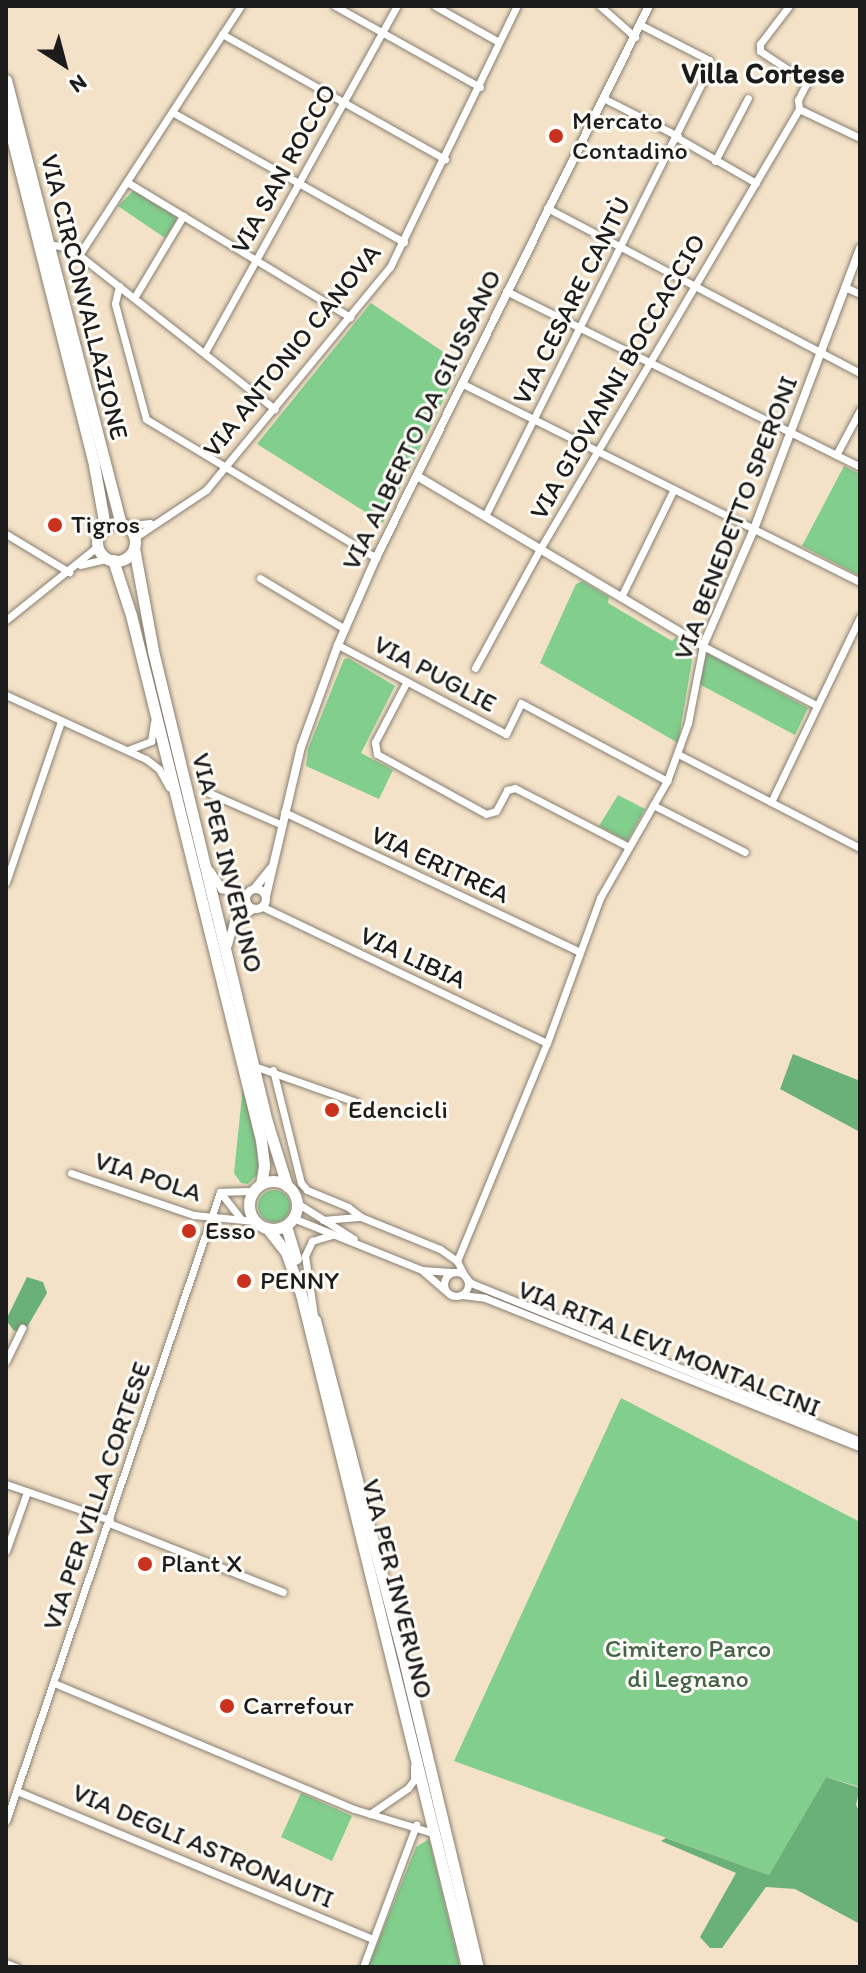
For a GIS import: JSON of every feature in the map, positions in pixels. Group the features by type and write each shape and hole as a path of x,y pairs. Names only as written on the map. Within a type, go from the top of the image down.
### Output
{"main road":[{"name":"VIA CIRCONVALLAZIONE","path":"6,80 123,525"},
{"name":"VIA CIRCONVALLAZIONE","path":"6,114 94,465 105,527"},
{"path":"123,525 134,543 128,556 110,560 98,546 99,535 105,527 123,525"},
{"name":"VIA PER INVERUNO","path":"134,543 147,630 254,1066 287,1186"},
{"name":"VIA PER INVERUNO","path":"110,560 128,602 261,1140 264,1166 257,1188"},
{"path":"274,1181 287,1186 297,1203 290,1222 268,1229 254,1221 249,1206 257,1188 274,1181"},
{"name":"VIA PER INVERUNO","path":"290,1222 405,1664 478,1967"},
{"name":"VIA PER INVERUNO","path":"268,1229 286,1252 301,1294 467,1967"}],"street":[{"path":"79,255 241,6"},
{"path":"335,6 480,87"},
{"name":"VIA SAN ROCCO","path":"205,352 397,6"},
{"path":"435,6 499,42"},
{"name":"VIA ANTONIO CANOVA","path":"134,543 152,523 191,502 225,468 390,267 517,6"},
{"path":"600,6 635,37"},
{"name":"VIA ALBERTO DA GIUSSANO","path":"258,908 266,896 280,824 301,747 338,645 376,558 461,383 649,6"},
{"path":"789,6 760,44 760,51 807,82 798,100 799,109 860,138"},
{"name":"VIA CESARE CANTÙ","path":"485,516 678,137 709,69 709,60 641,25"},
{"path":"222,34 445,159"},
{"path":"603,98 756,183"},
{"path":"715,161 748,98"},
{"name":"VIA GIOVANNI BOCCACCIO","path":"475,668 540,549 799,109"},
{"path":"172,112 404,242"},
{"path":"127,182 350,317"},
{"path":"547,208 860,373"},
{"path":"134,298 183,216"},
{"path":"47,244 66,247 79,255 275,409"},
{"name":"VIA BENEDETTO SPERONI","path":"457,1261 547,1043 600,898 667,781 678,754 703,646 754,529 860,248"},
{"path":"119,286 115,304 146,419 376,558"},
{"path":"845,287 860,294"},
{"path":"506,291 860,467"},
{"path":"461,383 860,582"},
{"path":"836,455 860,410"},
{"path":"417,476 703,646 816,705"},
{"path":"621,597 674,489"},
{"name":"VIA ANTONIO CANOVA","path":"123,525 152,523"},
{"path":"6,534 72,570 110,560"},
{"path":"6,620 72,570 98,546"},
{"path":"260,578 345,629"},
{"path":"771,802 860,617"},
{"name":"VIA PUGLIE","path":"338,645 506,734 521,703 667,781"},
{"path":"406,683 375,742 377,754 486,814 496,811 507,790 515,788 629,847"},
{"path":"6,695 126,750 159,769 181,819"},
{"path":"126,750 143,747 151,741 154,708"},
{"path":"6,882 61,721"},
{"path":"678,754 860,848"},
{"path":"207,792 280,824"},
{"path":"653,805 745,852"},
{"name":"VIA ERITREA","path":"284,812 580,952"},
{"path":"203,857 222,889 246,894 246,903 258,908"},
{"name":"VIA ALBERTO DA GIUSSANO","path":"246,894 272,867"},
{"path":"255,888 266,896"},
{"path":"228,958 228,936 234,922 258,908"},
{"name":"VIA LIBIA","path":"258,908 547,1043"},
{"path":"254,1066 273,1070 356,1102"},
{"path":"273,1070 301,1183 361,1217 440,1249 457,1261 465,1276 467,1289 462,1295 451,1295 422,1270 369,1248 290,1222"},
{"name":"VIA POLA","path":"71,1173 212,1219"},
{"path":"220,1192 257,1188"},
{"path":"220,1192 241,1219"},
{"name":"VIA PER VILLA CORTESE","path":"6,1821 220,1192"},
{"path":"327,1219 335,1208 330,1200"},
{"path":"297,1203 369,1248"},
{"path":"327,1219 361,1217"},
{"path":"212,1219 254,1221"},
{"name":"VIA PER INVERUNO","path":"315,1322 305,1256 312,1241 333,1235"},
{"path":"422,1270 454,1272 465,1276"},
{"path":"445,1290 445,1279 454,1272"},
{"name":"VIA RITA LEVI MONTALCINI","path":"465,1276 860,1441"},
{"name":"VIA RITA LEVI MONTALCINI","path":"462,1295 499,1303 860,1447"},
{"path":"6,1361 22,1328"},
{"path":"6,1484 110,1521 283,1592"},
{"path":"6,1551 27,1492"},
{"path":"370,1814 395,1800 414,1780 383,1624"},
{"path":"54,1683 370,1814 416,1825 435,1834"},
{"name":"VIA DEGLI ASTRONAUTI","path":"14,1792 373,1939"},
{"path":"363,1967 416,1825"},
{"path":"6,1963 16,1967"}],"green space":[{"path":"133,191 175,216 176,221 165,238 118,206"},
{"path":"371,303 461,364 383,523 257,444"},
{"path":"844,466 860,474 860,576 802,546"},
{"path":"582,581 609,597 608,603 672,641 676,637 694,649 678,743 540,663 576,584"},
{"path":"707,653 808,708 795,735 699,684"},
{"path":"348,658 395,686 361,753 393,770 379,799 306,766 308,749 344,659"},
{"path":"618,795 645,809 627,841 599,826"},
{"path":"793,1054 860,1081 860,1132 780,1089"},
{"path":"243,1086 259,1158 257,1175 248,1184 241,1183 234,1173"},
{"path":"274,1190 285,1195 290,1206 285,1217 274,1222 263,1217 258,1206 263,1195"},
{"path":"27,1277 43,1282 47,1293 26,1329 14,1331 6,1320"},
{"name":"Cimitero Parco di Legnano","path":"621,1398 860,1522 860,1787 826,1777 769,1875 454,1761"},
{"path":"826,1777 860,1788 856,1805 860,1813 860,1924 795,1889 766,1887 722,1948 710,1948 700,1937 736,1873 661,1841 666,1838 769,1875"},
{"path":"301,1793 352,1816 332,1861 281,1837"},
{"path":"429,1839 460,1967 368,1967 416,1847"}],"place":[{"name":"Mercato Contadino","path":"556,136"},
{"name":"Tigros","path":"55,525"},
{"name":"Edencicli","path":"332,1110"},
{"name":"Esso","path":"189,1231"},
{"name":"PENNY","path":"244,1281"},
{"name":"Plant X","path":"145,1564"},
{"name":"Carrefour","path":"227,1706"}],"district":[{"name":"Villa Cortese","path":"763,73"}]}
